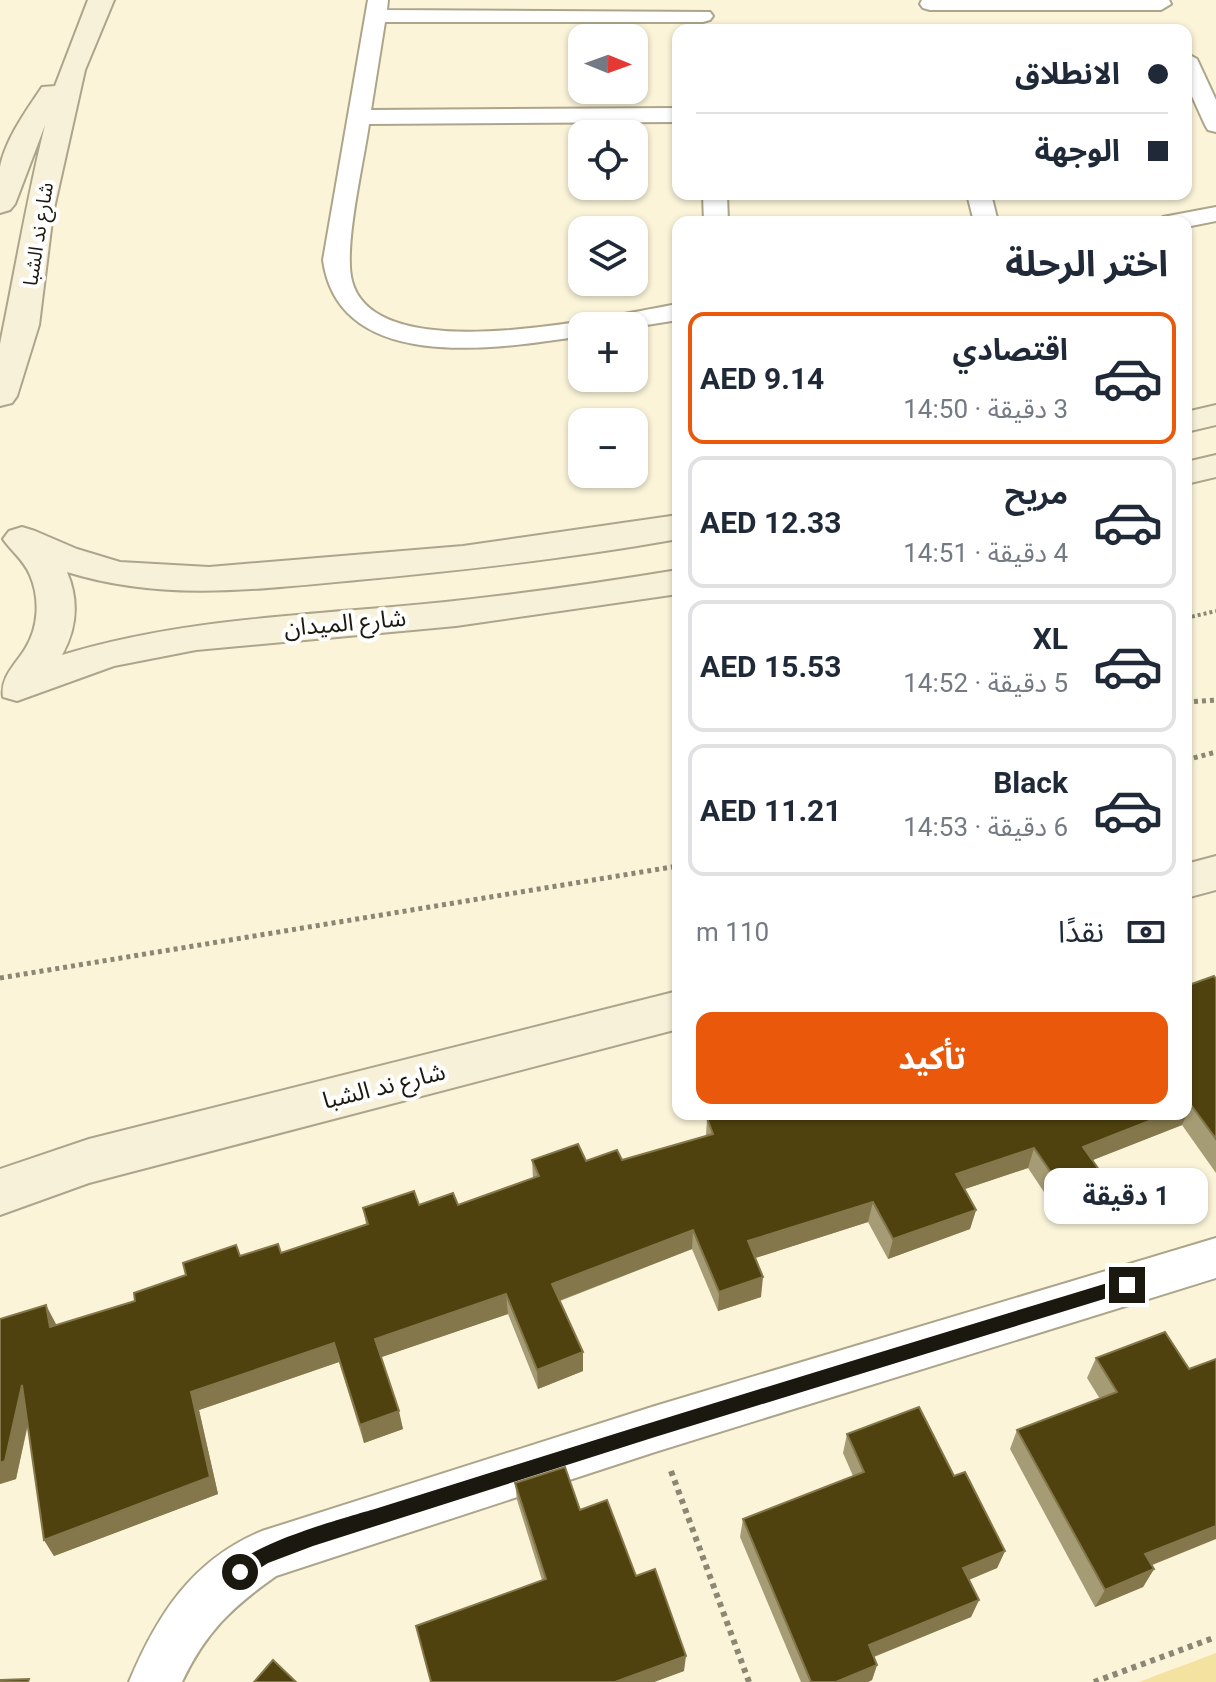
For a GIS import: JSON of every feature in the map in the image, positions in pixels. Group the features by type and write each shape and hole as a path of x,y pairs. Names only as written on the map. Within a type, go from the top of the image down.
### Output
{"street":[{"name":"شارع ند الشبا","path":"0,396 23,325 38,213 72,70 101,0"},
{"path":"936,24 930,2 1162,7"},
{"path":"568,330 510,338 448,340 392,328 353,305 341,291 335,276 336,260 377,8 703,15"},
{"name":"شارع ند الشبا","path":"0,204 31,125 46,100 72,70"},
{"path":"1192,72 1216,125"},
{"path":"359,117 672,115"},
{"path":"1192,218 1216,214"},
{"path":"648,317 672,313"},
{"path":"1192,421 1216,415"},
{"path":"1192,472 1216,466"},
{"path":"12,533 79,564 132,576 219,579 461,559 672,528"},
{"path":"9,694 47,646 58,606 50,569 12,533"},
{"name":"شارع الميدان","path":"9,694 62,667 159,640 208,633 472,611 672,583"},
{"path":"1192,879 1216,873"},
{"name":"شارع ند الشبا","path":"0,1192 89,1161 672,1012"},
{"name":"شارع ند الشبا","path":"0,1173 89,1161"},
{"path":"155,1682 179,1632 217,1588 262,1556 655,1429 1216,1258"}],"path":[{"path":"1192,617 1216,611"},
{"path":"1192,702 1216,700"},
{"path":"1192,758 1216,752"},
{"path":"0,978 672,867"},
{"path":"655,1429 749,1682"},
{"path":"1094,1682 1216,1637"}],"shaded area":[{"path":"1216,1653 1216,1682 1139,1682"}],"building":[{"path":"1214,976 1216,979 1216,1139 1192,1106 1192,984"},
{"path":"708,1120 1152,1120 1083,1147 1102,1174 1063,1190 1034,1148 956,1174 976,1210 893,1239 873,1202 748,1241 763,1277 719,1292 693,1230 552,1284 583,1352 537,1370 506,1294 375,1339 399,1411 360,1425 334,1343 191,1392 210,1477 44,1540 22,1385 5,1461 0,1463 0,1319 46,1305 50,1327 135,1301 134,1293 186,1275 183,1263 236,1245 240,1256 278,1244 281,1253 368,1224 363,1208 414,1191 419,1205 453,1193 458,1205 539,1176 532,1160 578,1144 586,1161 617,1150 622,1160 713,1134"},
{"path":"1165,1332 1189,1369 1216,1359 1216,1526 1145,1554 1154,1569 1105,1590 1017,1430 1117,1392 1096,1358"},
{"path":"919,1407 954,1476 965,1472 1005,1551 963,1568 979,1600 869,1645 877,1665 836,1682 811,1682 743,1519 864,1472 847,1434"},
{"path":"565,1467 580,1510 607,1500 636,1576 655,1569 686,1656 615,1682 431,1682 416,1626 546,1579 515,1483"},
{"path":"273,1660 296,1682 254,1682"},
{"path":"29,1679 28,1682 0,1682 0,1680"}],"route":[{"path":"240,1572 262,1556 313,1537 1127,1285"}]}
